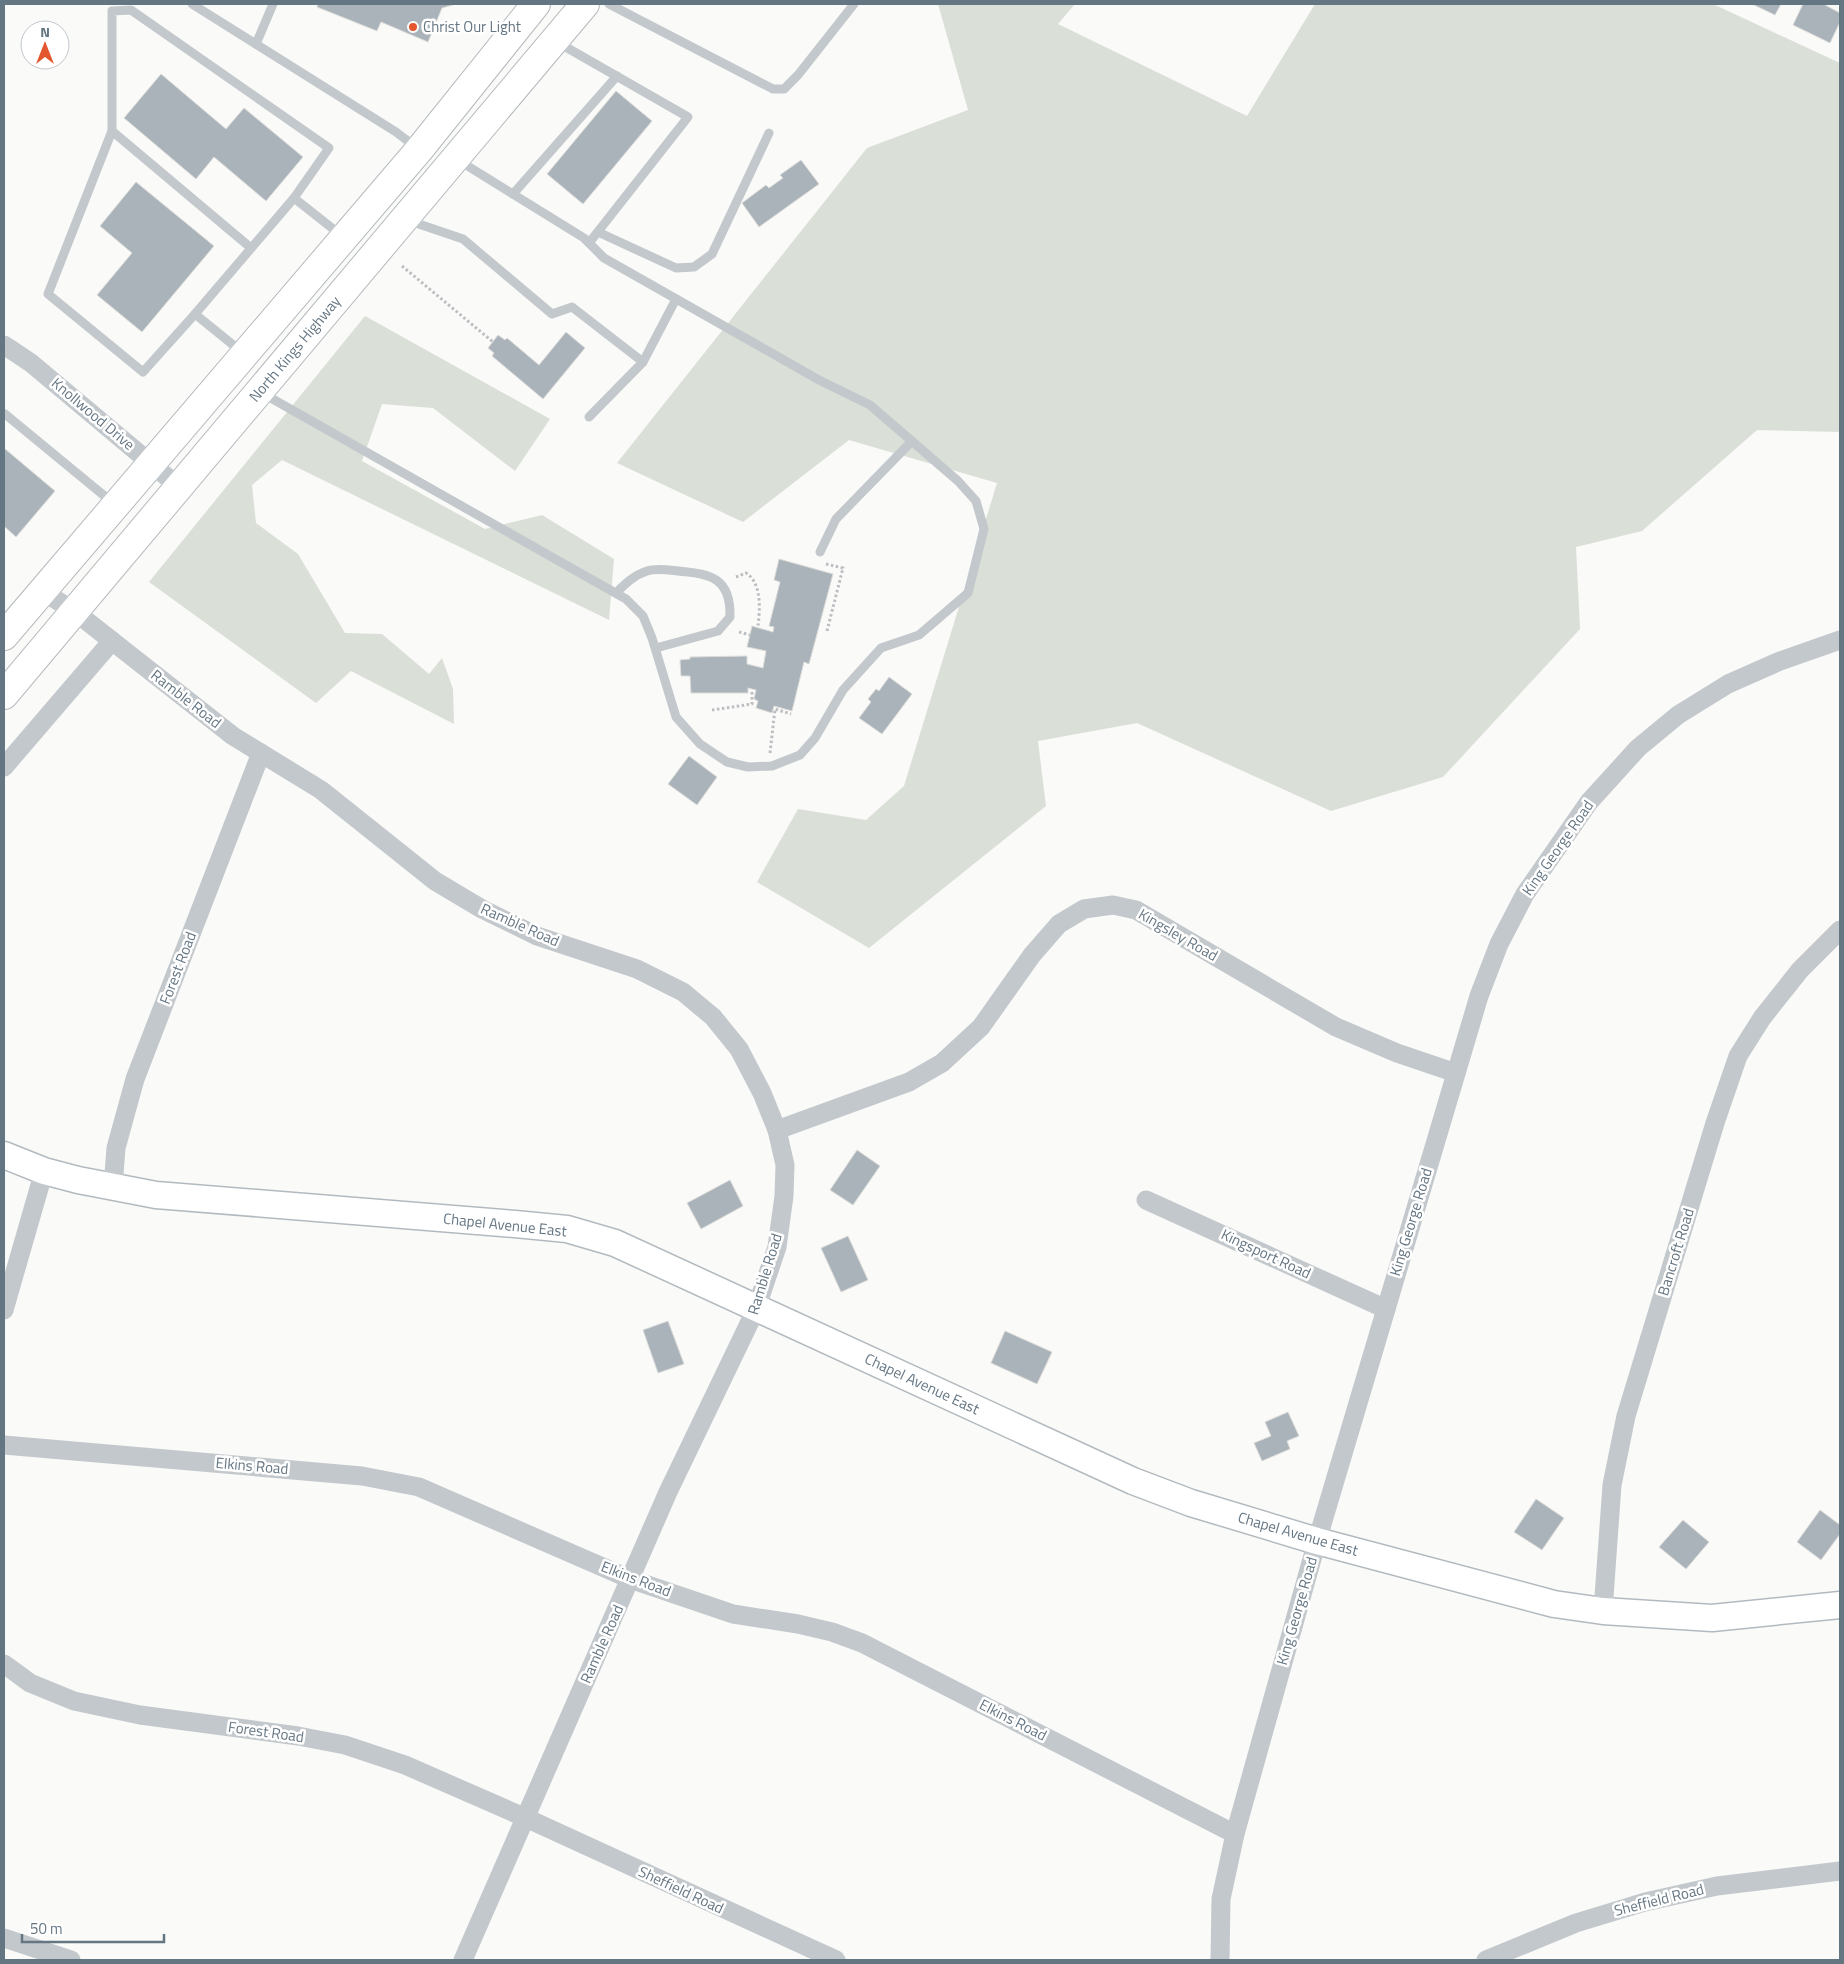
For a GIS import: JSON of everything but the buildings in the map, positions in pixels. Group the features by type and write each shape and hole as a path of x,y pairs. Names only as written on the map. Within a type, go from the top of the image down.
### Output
{"main road":[{"path":"4,636 419,150 536,4"},
{"name":"North Kings Highway","path":"4,695 585,4"}],"street":[{"name":"Knollwood Drive","path":"4,345 31,363 179,487"},
{"name":"Ramble Road","path":"42,591 74,611 233,736 321,790 435,881 482,909 537,936 637,969 682,992 714,1017 739,1049 762,1093 777,1130 785,1165 784,1196 777,1246 756,1309 668,1492 463,1960"},
{"name":"King George Road","path":"1220,1960 1221,1898 1235,1834 1317,1541 1479,996 1499,944 1525,894 1589,802 1638,748 1678,715 1728,684 1780,661 1840,640"},
{"path":"4,767 112,641"},
{"name":"Forest Road","path":"113,1187 116,1148 135,1079 261,753"},
{"name":"Kingsley Road","path":"777,1130 909,1082 942,1063 981,1027 1032,955 1059,924 1084,910 1113,905 1136,910 1336,1027 1396,1053 1456,1073"},
{"name":"Bancroft Road","path":"1603,1611 1612,1485 1626,1416 1715,1123 1738,1056 1762,1018 1800,970 1840,930"},
{"name":"Chapel Avenue East","path":"4,1155 44,1171 78,1180 156,1195 567,1230 615,1243 1133,1481 1191,1503 1317,1541 1554,1604 1603,1611 1712,1618 1840,1605"},
{"path":"4,1310 44,1171"},
{"name":"Kingsport Road","path":"1146,1200 1386,1309"},
{"name":"Elkins Road","path":"4,1445 362,1476 419,1487 630,1579 734,1614 798,1624 832,1632 862,1643 1235,1834"},
{"name":"Forest Road","path":"4,1664 30,1683 74,1701 140,1715 298,1736 345,1745 405,1765 526,1818"},
{"name":"Sheffield Road","path":"526,1818 836,1960"},
{"name":"Sheffield Road","path":"1486,1960 1576,1923 1645,1902 1717,1886 1840,1871"},
{"path":"4,1938 70,1960"}],"lane":[{"path":"192,4 396,132 419,150"},
{"path":"256,44 273,4"},
{"path":"609,4 773,89 784,89 854,4"},
{"path":"131,10 330,148 294,198 195,314 142,372 48,294 112,131 112,11 131,10"},
{"path":"554,40 688,117 589,243"},
{"path":"513,194 616,76"},
{"path":"112,131 252,248"},
{"path":"598,232 676,268 694,267 712,254 769,133"},
{"path":"260,391 626,599 643,616 656,648 676,717 700,744 727,762 748,767 768,766 800,755 815,738 843,690 881,648 919,635 968,593 984,529 976,501 958,481 870,405 818,380 604,258 584,238 455,158"},
{"path":"294,198 344,237"},
{"path":"404,219 463,239 552,314 572,306 643,362"},
{"path":"589,417 643,362 676,299"},
{"path":"195,314 244,354"},
{"path":"4,415 115,505"},
{"path":"819,557 836,519 912,441"},
{"path":"616,593 635,576 658,569 699,573 716,580 725,589 730,601 730,617 718,631 656,648"}],"path":[{"path":"402,266 493,342"},
{"path":"819,557 843,568 827,631"},
{"path":"736,578 746,573 751,576 756,586 759,601 758,626"},
{"path":"739,632 750,635"},
{"path":"712,710 752,704 752,691"},
{"path":"768,766 775,710 791,714"}],"shaded area":[{"path":"938,4 1075,4 1058,24 1247,116 1315,4 1713,4 1840,63 1840,432 1757,430 1642,531 1576,547 1580,629 1443,777 1331,811 1137,723 1038,741 1046,806 869,948 757,882 798,809 866,820 904,786 997,483 849,440 743,522 617,463 867,148 968,110"},
{"path":"365,316 550,419 515,471 433,408 382,404 362,461 485,529 542,515 614,559 609,620 282,460 252,485 256,523 298,554 345,633 382,634 429,674 442,658 453,689 454,724 351,671 316,703 149,582"}],"place":[{"name":"Christ Our Light","path":"413,27"}]}
